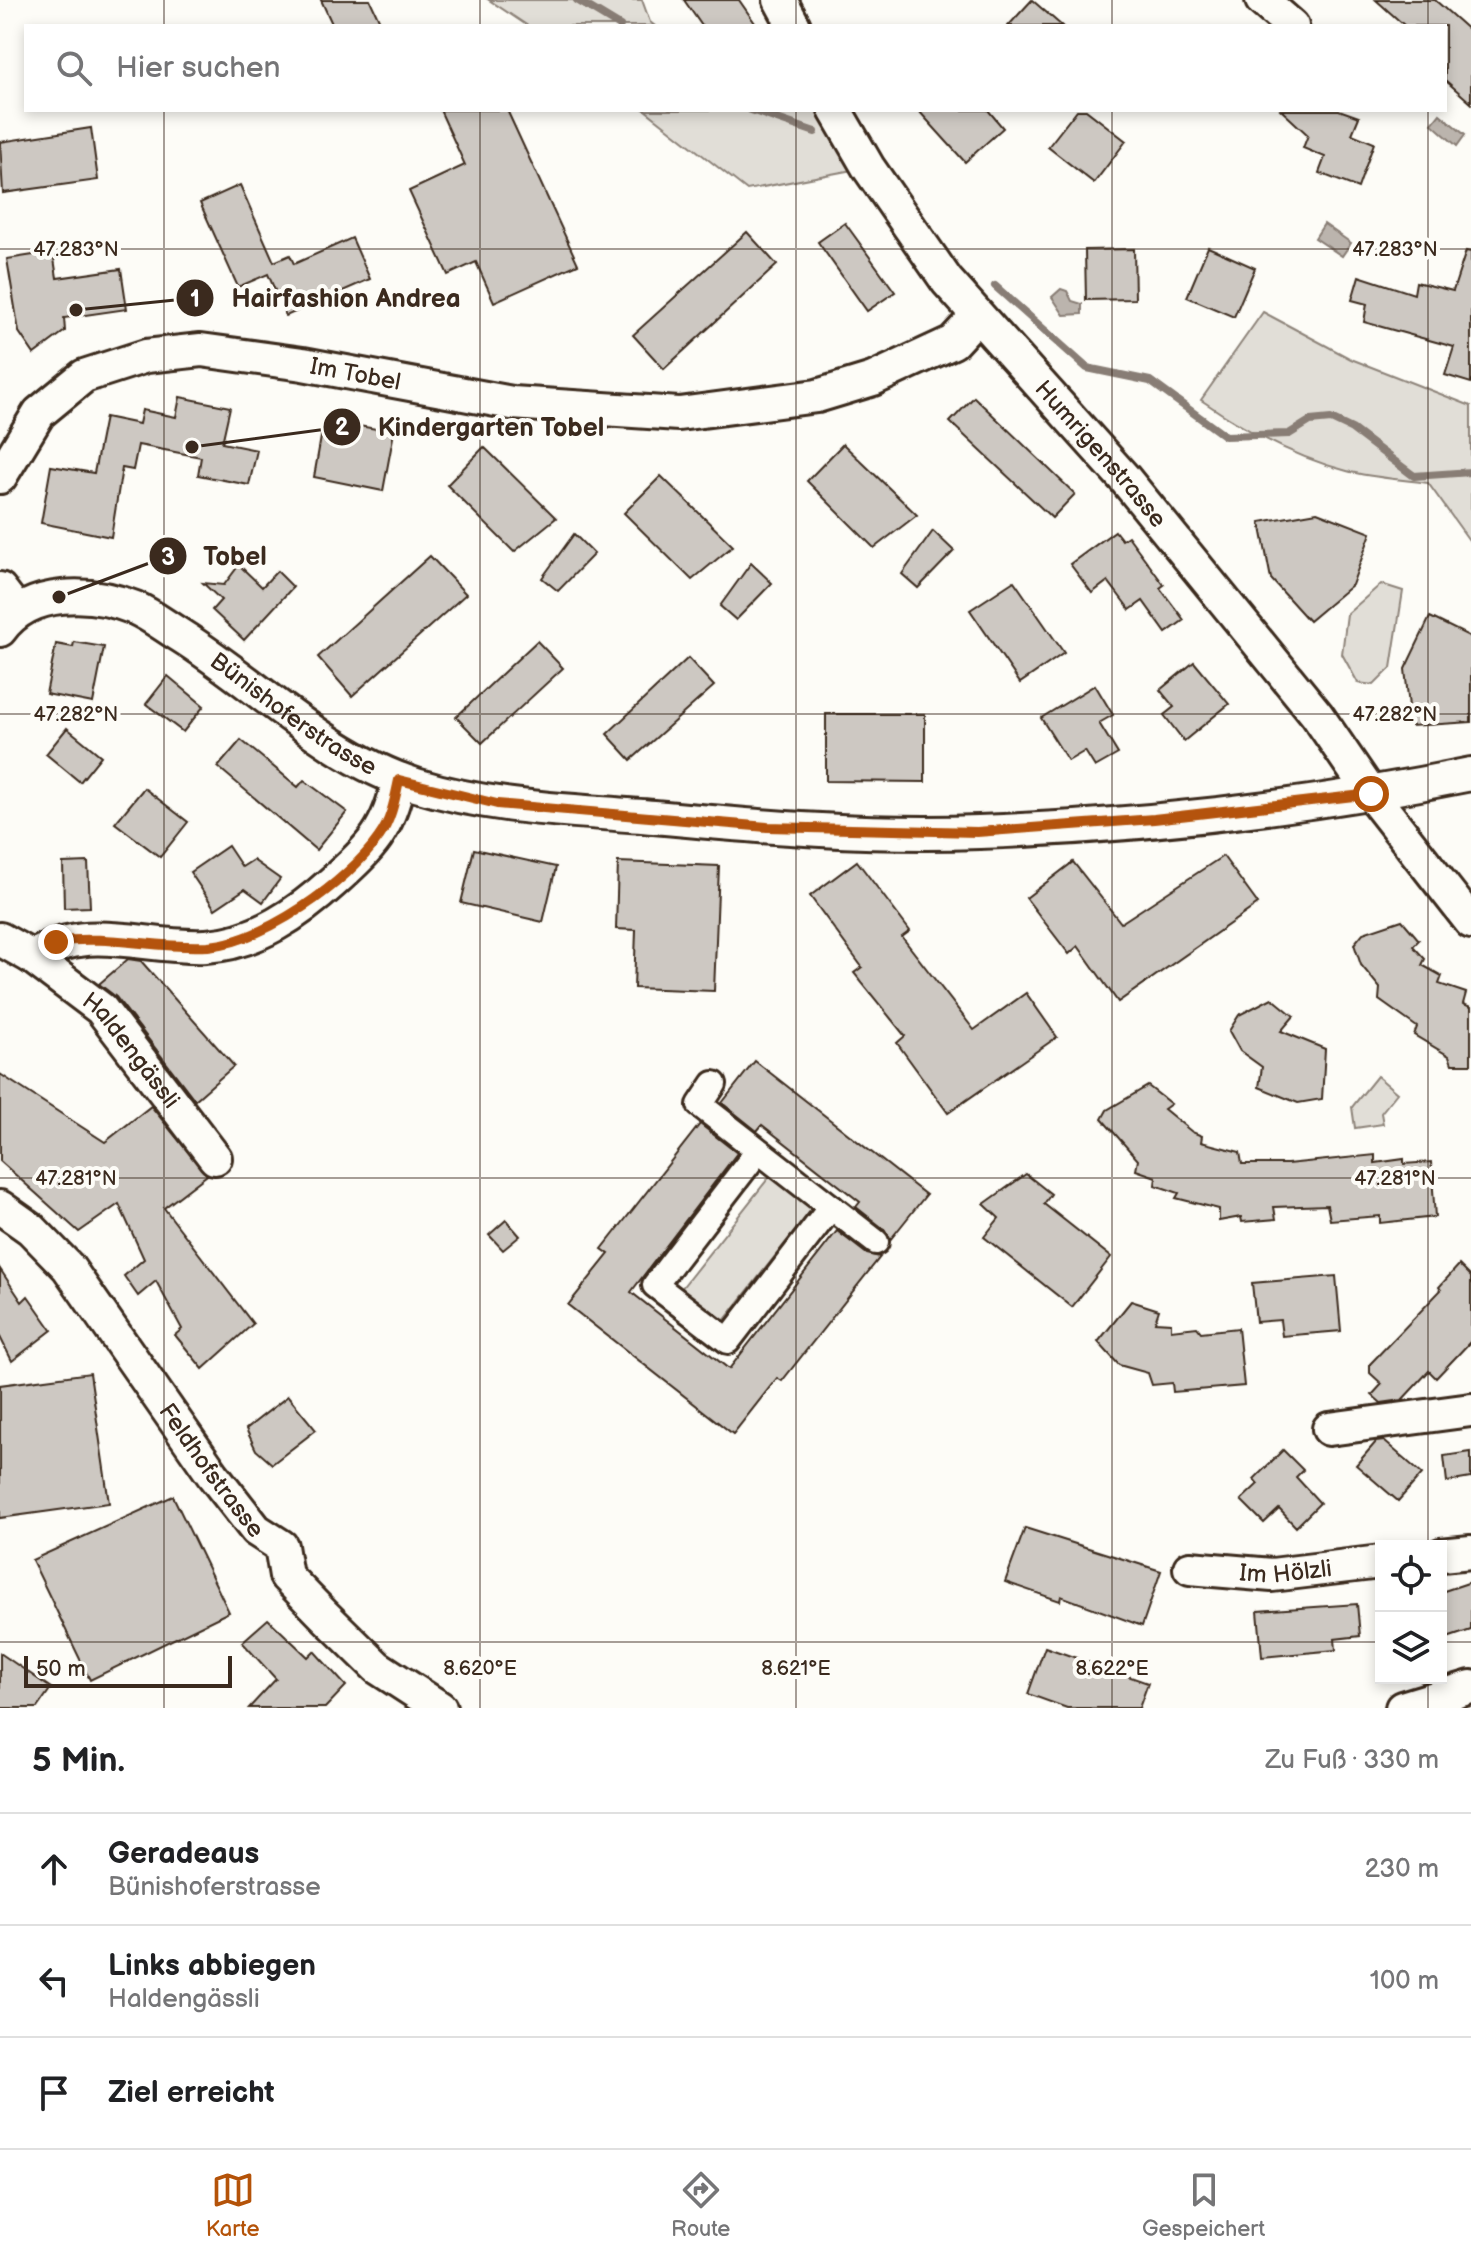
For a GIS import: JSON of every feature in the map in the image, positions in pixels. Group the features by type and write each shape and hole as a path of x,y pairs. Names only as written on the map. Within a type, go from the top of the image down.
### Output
{"street":[{"path":"780,0 793,24"},
{"path":"1262,0 1290,24"},
{"name":"Humrigenstrasse","path":"836,112 947,281 1125,479 1317,715 1371,794 1471,922"},
{"name":"Im Tobel","path":"0,477 39,413 84,376 146,356 201,350 303,364 512,403 679,414 817,396 873,379 953,342 977,316"},
{"name":"Bünishoferstrasse","path":"6,610 49,598 86,596 137,609 197,646 331,743 399,780 497,804 767,827 962,832 1163,819 1371,794 1471,774"},
{"path":"32,957 56,942 70,940 108,938 206,946 258,933 312,901 372,845 389,818 399,780"},
{"name":"Haldengässli","path":"0,939 32,957 101,1009 215,1158"},
{"path":"714,1084 700,1105 876,1242"},
{"path":"758,1151 655,1285 728,1341 831,1207"},
{"name":"Feldhofstrasse","path":"0,1207 31,1229 68,1267 213,1475 256,1530 281,1546 286,1576 377,1667 440,1708"},
{"path":"1329,1429 1471,1410"},
{"path":"1447,1554 1471,1552"},
{"name":"Im Hölzli","path":"1190,1568 1272,1575 1375,1563"},
{"path":"1402,1708 1471,1687"}],"shaded area":[{"path":"489,0 642,0 652,24 525,24"},
{"path":"648,112 836,112 868,167 747,190"},
{"path":"1440,114 1465,135 1457,146 1432,124"},
{"path":"1324,224 1351,243 1342,256 1315,238"},
{"path":"1061,289 1067,291 1072,301 1082,304 1082,314 1064,315 1052,297"},
{"path":"1263,312 1351,359 1471,406 1471,543 1428,483 1377,477 1327,465 1289,451 1201,400"},
{"path":"1381,584 1403,591 1391,668 1374,685 1358,683 1342,654 1347,614"},
{"path":"1377,1076 1397,1093 1381,1113 1383,1124 1355,1128 1352,1107"},
{"path":"771,1175 813,1208 723,1322 681,1289"}],"building":[{"path":"321,0 370,0 381,24 332,24"},
{"path":"684,0 739,0 756,24 701,24"},
{"path":"1032,0 1060,24 1010,24"},
{"path":"1376,0 1435,0 1471,32 1471,103 1447,82 1447,24 1403,24"},
{"path":"441,112 508,112 578,264 494,302 476,262 448,275 409,191 465,165"},
{"path":"920,112 990,112 1003,128 965,162"},
{"path":"1075,112 1089,112 1126,141 1094,183 1048,147"},
{"path":"1283,112 1345,112 1359,117 1352,134 1374,143 1358,188 1319,173 1325,157 1303,148 1308,135"},
{"path":"91,128 98,180 3,193 0,142"},
{"path":"240,185 274,262 290,255 294,264 352,238 370,279 286,316 268,274 238,287 200,203"},
{"path":"845,223 895,292 867,311 818,242"},
{"path":"747,232 777,265 664,369 633,335"},
{"path":"1208,247 1255,268 1234,317 1187,297"},
{"path":"1134,249 1135,299 1086,300 1085,250"},
{"path":"1466,251 1471,252 1471,383 1445,375 1454,347 1364,322 1367,304 1352,300 1359,276 1414,294 1416,282 1453,291"},
{"path":"53,252 57,278 121,269 127,309 64,318 65,331 34,354 19,332 7,259"},
{"path":"180,397 230,407 222,443 257,450 249,485 198,475 201,457 138,445 133,470 122,468 111,537 41,523 51,466 94,473 105,417 139,424 142,410 176,417"},
{"path":"974,397 1075,494 1052,518 950,422"},
{"path":"324,420 394,432 383,491 314,477"},
{"path":"843,444 917,515 874,548 807,481"},
{"path":"484,447 556,518 514,552 447,485"},
{"path":"661,476 733,546 692,580 624,513"},
{"path":"1317,512 1371,533 1352,585 1309,621 1271,579 1260,522"},
{"path":"933,531 954,551 918,588 902,574"},
{"path":"1115,531 1122,540 1128,536 1164,585 1160,588 1184,620 1166,633 1143,601 1130,610 1108,581 1092,593 1070,564"},
{"path":"574,534 594,554 558,591 542,578"},
{"path":"430,556 466,594 352,696 318,657"},
{"path":"751,563 772,583 736,620 720,606"},
{"path":"239,565 262,587 277,571 293,587 244,640 212,610 221,600 203,583 224,585"},
{"path":"1014,581 1064,653 1020,683 970,610"},
{"path":"1430,617 1471,637 1471,722 1411,726 1405,669"},
{"path":"537,641 563,668 482,743 456,717"},
{"path":"74,642 104,647 93,703 46,694 56,644 73,647"},
{"path":"688,658 714,686 631,760 607,734"},
{"path":"1194,662 1229,704 1184,741 1164,715 1174,707 1160,690"},
{"path":"168,676 204,706 183,732 146,704"},
{"path":"1095,685 1113,715 1099,723 1118,754 1095,767 1085,751 1068,761 1041,718"},
{"path":"826,714 925,714 925,782 826,781"},
{"path":"67,728 101,756 80,782 46,754"},
{"path":"241,740 298,787 304,780 347,812 316,850 218,767"},
{"path":"144,788 188,822 160,857 115,823"},
{"path":"228,846 242,867 253,860 280,879 263,902 245,889 215,909 190,872"},
{"path":"474,849 556,867 543,922 461,903"},
{"path":"1223,856 1258,904 1118,1002 1078,946 1069,954 1026,898 1073,862 1121,923"},
{"path":"857,861 910,931 902,937 974,1030 1026,993 1057,1037 948,1113 897,1043 905,1036 854,973 862,967 810,896"},
{"path":"88,862 90,907 64,908 63,863"},
{"path":"618,862 719,866 714,991 634,988 636,930 616,929"},
{"path":"1402,920 1419,940 1413,946 1425,959 1422,965 1442,976 1439,984 1466,993 1463,1004 1471,1007 1471,1064 1452,1064 1449,1056 1414,1035 1417,1027 1379,1000 1380,988 1361,965 1354,944 1363,933"},
{"path":"128,959 141,961 234,1066 195,1100 116,997 99,984"},
{"path":"1272,998 1294,1016 1281,1031 1325,1049 1322,1099 1298,1103 1259,1087 1262,1067 1240,1051 1229,1031 1239,1015"},
{"path":"755,1061 926,1195 890,1240 885,1230 856,1207 860,1202 762,1125 757,1131 722,1103"},
{"path":"0,1074 105,1142 151,1106 207,1175 164,1208 253,1324 203,1369 175,1335 182,1329 156,1281 138,1296 124,1276 144,1259 119,1204 79,1232 0,1161"},
{"path":"1148,1086 1171,1104 1164,1109 1192,1132 1202,1136 1201,1142 1240,1152 1242,1164 1287,1164 1375,1155 1375,1163 1404,1159 1404,1164 1431,1162 1435,1217 1380,1223 1380,1216 1330,1220 1327,1205 1274,1207 1276,1219 1242,1222 1241,1217 1219,1221 1219,1209 1176,1198 1179,1193 1155,1185 1156,1177 1136,1170 1138,1160 1102,1119 1107,1110"},
{"path":"700,1124 737,1153 631,1292 729,1369 837,1231 867,1254 880,1257 782,1381 777,1378 733,1434 568,1305 609,1254 602,1249"},
{"path":"1026,1174 1051,1194 1044,1204 1111,1257 1072,1307 984,1237 999,1218 984,1204"},
{"path":"506,1220 520,1236 503,1250 489,1235"},
{"path":"1459,1265 1471,1277 1471,1341 1436,1378 1429,1371 1402,1400 1381,1403 1372,1395 1382,1384 1370,1373 1370,1364 1441,1290 1439,1287"},
{"path":"0,1269 22,1302 28,1296 52,1330 12,1361 0,1337"},
{"path":"1336,1276 1341,1331 1282,1336 1280,1320 1256,1322 1252,1283"},
{"path":"1131,1301 1159,1310 1155,1322 1171,1323 1171,1330 1197,1327 1201,1332 1238,1328 1244,1386 1173,1392 1172,1383 1152,1385 1148,1373 1119,1365 1098,1342"},
{"path":"90,1373 109,1503 0,1518 0,1385"},
{"path":"288,1396 316,1430 272,1464 256,1450 246,1429"},
{"path":"1384,1441 1422,1474 1398,1501 1356,1465 1376,1442"},
{"path":"1283,1450 1303,1470 1296,1477 1320,1503 1296,1527 1279,1509 1264,1523 1241,1500 1258,1484 1254,1479"},
{"path":"1471,1452 1471,1478 1447,1482 1444,1456"},
{"path":"173,1496 229,1612 90,1680 32,1560"},
{"path":"1025,1528 1161,1571 1142,1626 1061,1596 1060,1601 1005,1582"},
{"path":"1471,1582 1471,1630 1447,1638 1447,1612 1447,1590"},
{"path":"1357,1604 1360,1636 1335,1639 1336,1650 1262,1657 1258,1611"},
{"path":"268,1619 308,1657 314,1651 346,1686 325,1708 249,1708 276,1679 242,1642"},
{"path":"1045,1647 1148,1683 1139,1708 1067,1708 1028,1694"},
{"path":"0,1653 51,1688 37,1708 0,1708"}],"waterway":[{"path":"577,0 617,24"},
{"path":"757,112 815,132"},
{"path":"995,286 1087,368 1150,381 1225,436 1289,434 1310,421 1331,419 1352,429 1414,476 1471,472"}],"place":[{"name":"Hairfashion Andrea","path":"76,310"},
{"name":"Kindergarten Tobel","path":"192,447"},
{"name":"Tobel","path":"59,597"}],"route":[{"path":"56,942 108,938 206,946 258,933 312,901 372,845 389,818 399,780 497,804 767,827 977,832 1250,810 1371,794"}]}
